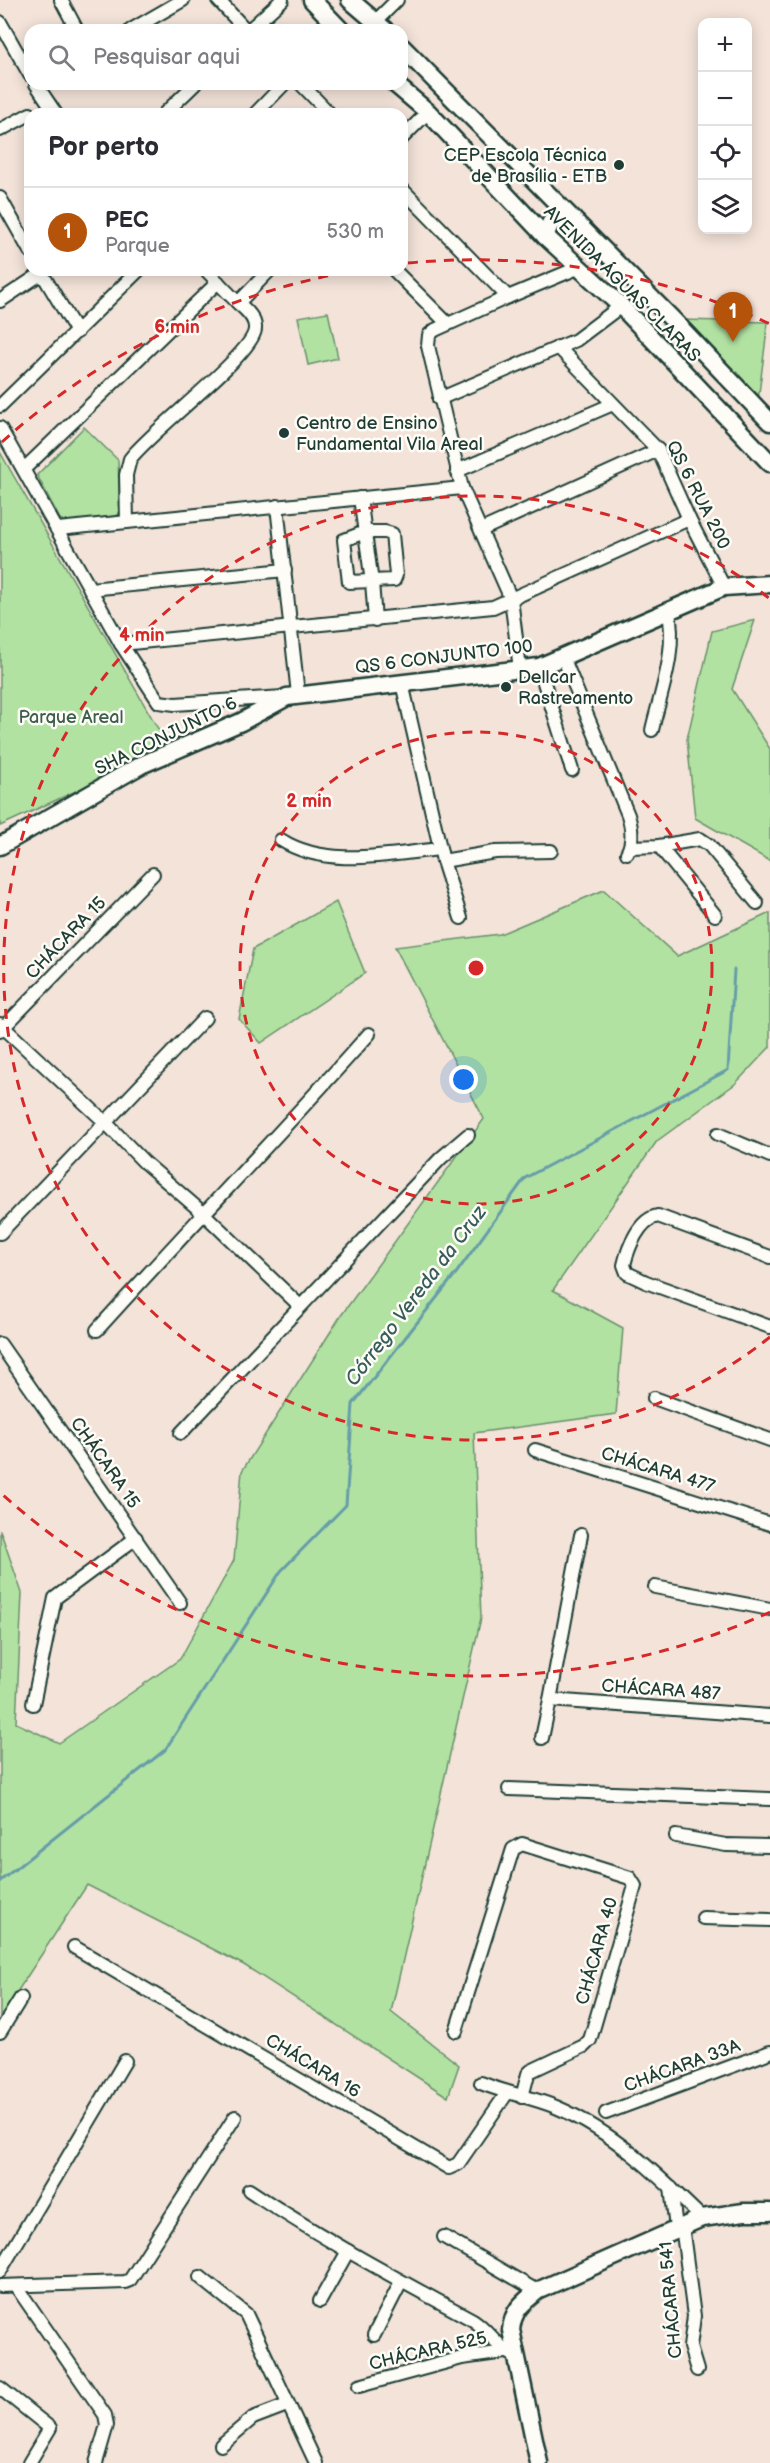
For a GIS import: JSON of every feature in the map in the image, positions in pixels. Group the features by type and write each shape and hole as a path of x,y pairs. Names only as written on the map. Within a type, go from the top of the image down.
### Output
{"street":[{"path":"61,0 74,24"},
{"path":"141,24 183,0"},
{"path":"218,0 242,24"},
{"path":"255,24 282,0"},
{"path":"312,0 335,24"},
{"path":"350,0 380,24"},
{"path":"382,24 397,0"},
{"path":"0,22 4,40 24,67"},
{"name":"AVENIDA ÁGUAS CLARAS","path":"408,52 532,177 568,217 672,319 770,422"},
{"path":"40,90 51,108"},
{"path":"170,108 189,90"},
{"path":"261,108 278,90"},
{"path":"307,90 324,108"},
{"name":"AVENIDA ÁGUAS CLARAS","path":"402,90 428,112 510,197 544,236 621,306 770,463"},
{"path":"408,132 428,112"},
{"path":"0,130 24,117"},
{"path":"510,197 526,191 532,177"},
{"path":"408,195 508,297"},
{"path":"2,205 24,241"},
{"path":"544,236 551,222 568,217"},
{"path":"520,669 511,598 462,488 439,399 428,341 431,332 580,267"},
{"path":"0,301 34,276"},
{"path":"44,276 77,332"},
{"path":"0,406 133,276"},
{"path":"127,522 126,475 130,459 226,368 253,336 255,323 248,311 212,276"},
{"path":"238,303 264,276"},
{"path":"400,276 448,324"},
{"path":"24,469 218,282"},
{"path":"439,399 576,340 621,306"},
{"name":"QS 6 RUA 200","path":"558,347 658,450 689,519 724,587"},
{"path":"457,471 613,404"},
{"path":"0,428 121,644 153,694 163,704 292,695 285,570 277,506"},
{"path":"481,530 658,450"},
{"path":"58,529 462,488"},
{"path":"360,498 375,620"},
{"path":"121,644 493,607 689,519"},
{"path":"365,532 388,532 392,534 393,540 395,578 391,581 372,582 349,582 344,540 365,532"},
{"path":"90,589 285,570"},
{"name":"QS 6 CONJUNTO 100","path":"292,695 539,667 668,609 724,587 770,584"},
{"path":"652,730 669,659 671,621 668,609"},
{"path":"563,657 624,804 632,828 629,850 700,839 709,845 757,903"},
{"path":"539,667 572,770"},
{"path":"402,683 442,855 461,918"},
{"name":"SHA CONJUNTO 6","path":"0,846 141,765 212,736 292,695"},
{"path":"280,840 307,853 339,857 551,851"},
{"path":"659,846 715,915"},
{"name":"CHÁCARA 15","path":"153,874 1,1027 105,1122 144,1162 203,1212 300,1306"},
{"path":"0,1233 205,1018"},
{"path":"97,1330 203,1212 293,1120 369,1034"},
{"path":"718,1134 770,1156"},
{"path":"181,1433 441,1158 468,1135"},
{"path":"770,1257 658,1216 649,1218 641,1228 626,1256 624,1265 627,1273 646,1282 770,1327"},
{"name":"CHÁCARA 15","path":"0,1344 180,1603"},
{"path":"654,1398 770,1440"},
{"name":"CHÁCARA 477","path":"535,1450 770,1524"},
{"path":"542,1738 581,1535"},
{"path":"33,1704 55,1598 136,1538"},
{"path":"656,1587 770,1609"},
{"name":"CHÁCARA 487","path":"550,1700 770,1716"},
{"path":"508,1789 770,1799"},
{"path":"675,1836 726,1845 770,1846"},
{"name":"CHÁCARA 40","path":"456,2031 513,1849 517,1845 522,1844 630,1878 635,1886 590,2040 584,2046 531,2071 528,2074 522,2097"},
{"path":"703,1918 770,1920"},
{"name":"CHÁCARA 16","path":"74,1947 449,2168 458,2164 507,2093"},
{"path":"0,2032 21,1998"},
{"name":"CHÁCARA 33A","path":"606,2113 770,2052"},
{"path":"0,2271 125,2061"},
{"path":"481,2083 554,2106 582,2120 641,2160 702,2218"},
{"path":"0,2286 130,2280 235,2117"},
{"name":"CHÁCARA 541","path":"671,2188 694,2316 690,2347 697,2370"},
{"path":"249,2190 296,2221 483,2326 511,2354"},
{"path":"539,2463 511,2354 512,2318 518,2306 537,2292 702,2218 744,2212 770,2212"},
{"path":"444,2237 537,2292"},
{"path":"320,2301 348,2251"},
{"path":"200,2277 246,2314 316,2463"},
{"path":"374,2335 401,2282"},
{"path":"16,2286 105,2415 107,2425 96,2463"},
{"name":"CHÁCARA 525","path":"359,2386 462,2358 511,2354"},
{"path":"0,2388 50,2428 29,2463"},
{"path":"220,2445 253,2418 287,2404"}],"green space":[{"path":"328,312 338,358 308,365 298,317"},
{"path":"681,320 768,322 758,401"},
{"path":"84,427 118,460 120,512 117,516 66,522 60,519 37,475"},
{"name":"Parque Areal","path":"0,452 169,748 0,826"},
{"path":"755,620 732,689 770,749 770,861 695,818 687,739 712,631"},
{"path":"604,890 677,956 770,913 770,1047 735,1084 657,1141 553,1290 623,1328 616,1414 474,1433 481,1618 391,2012 459,2065 448,2097 244,1965 87,1885 0,2018 0,1530 22,1593 16,1723 59,1743 180,1659 234,1560 242,1471 340,1317 484,1119 395,947 500,934"},
{"path":"336,902 365,973 261,1043 239,1019 253,949"}],"waterway":[{"name":"Córrego Vereda da Cruz","path":"0,1881 165,1750 281,1571 346,1505 353,1404 457,1272 525,1178 728,1070 734,970"}],"place":[{"name":"CEP Escola Técnica de Brasília - ETB","path":"619,165"},
{"name":"PEC","path":"733,342"},
{"name":"Centro de Ensino Fundamental Vila Areal","path":"284,433"},
{"name":"Dellcar Rastreamento","path":"506,687"}]}
